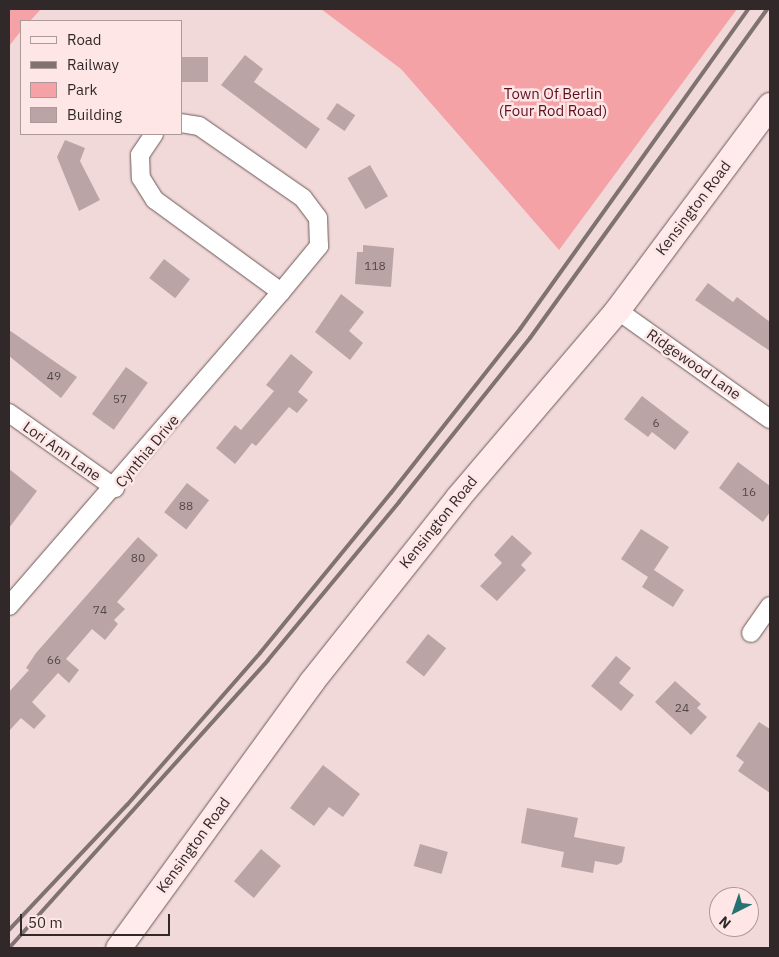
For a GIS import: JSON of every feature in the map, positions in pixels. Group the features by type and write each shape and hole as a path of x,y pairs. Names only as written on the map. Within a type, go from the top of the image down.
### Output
{"street":[{"name":"Kensington Road","path":"118,948 311,682 458,496 617,310 770,105"},
{"name":"Cynthia Drive","path":"9,606 115,488 319,246 318,218 303,198 199,126 182,123"},
{"path":"153,135 140,155 141,178 155,200 282,292"},
{"name":"Ridgewood Lane","path":"617,310 770,418"},
{"name":"Lori Ann Lane","path":"9,413 115,488"},
{"path":"751,633 770,606"}],"green space":[{"path":"9,9 41,9 31,20 20,20 20,32 9,46"},
{"name":"Town Of Berlin (Four Rod Road)","path":"321,9 737,9 559,250 401,69"}],"building":[{"path":"245,55 263,69 254,82 320,129 306,149 221,85"},
{"path":"182,57 208,57 208,82 182,82"},
{"path":"337,103 355,115 345,131 326,119"},
{"path":"65,140 85,148 80,161 100,200 79,211 57,157"},
{"path":"370,165 388,196 365,209 347,178"},
{"path":"363,245 394,248 391,287 355,284 357,252 363,252"},
{"path":"164,259 190,279 175,298 149,278"},
{"path":"708,283 733,302 737,297 770,322 770,351 695,300"},
{"path":"341,294 364,312 349,331 363,343 350,360 315,332"},
{"path":"9,330 77,377 61,398 9,356"},
{"path":"291,354 313,372 298,392 308,400 297,413 289,407 256,446 252,443 235,464 216,448 235,425 241,430 274,391 266,385"},
{"path":"126,367 148,383 114,430 92,414"},
{"path":"642,396 689,432 675,450 652,432 648,437 624,419"},
{"path":"738,462 770,486 770,512 763,522 719,488"},
{"path":"9,469 37,491 9,528"},
{"path":"187,483 209,500 186,529 164,512"},
{"path":"641,529 669,547 654,570 684,590 673,607 642,587 648,577 621,559"},
{"path":"512,535 532,553 521,565 526,570 497,601 480,586 502,563 494,555"},
{"path":"138,537 158,555 117,602 125,609 114,620 118,624 105,640 92,629 66,659 79,670 69,683 58,673 32,702 46,716 34,729 21,718 9,731 9,692 29,670 26,668 36,653"},
{"path":"428,634 446,648 424,677 406,662"},
{"path":"616,656 631,668 619,683 634,695 621,711 591,686"},
{"path":"675,681 701,704 697,708 707,717 691,735 655,702"},
{"path":"759,722 770,729 770,793 738,771 744,762 736,756"},
{"path":"323,765 360,794 343,817 329,807 314,826 290,808"},
{"path":"527,808 578,818 574,837 625,847 622,862 617,865 595,861 593,873 561,867 564,852 521,843"},
{"path":"420,844 448,852 442,874 414,866"},
{"path":"261,849 281,866 254,898 234,881"}],"railway":[{"path":"9,930 127,805 260,653 391,493 520,329 748,9"},
{"path":"9,948 268,660 399,502 530,338 767,9"}]}
